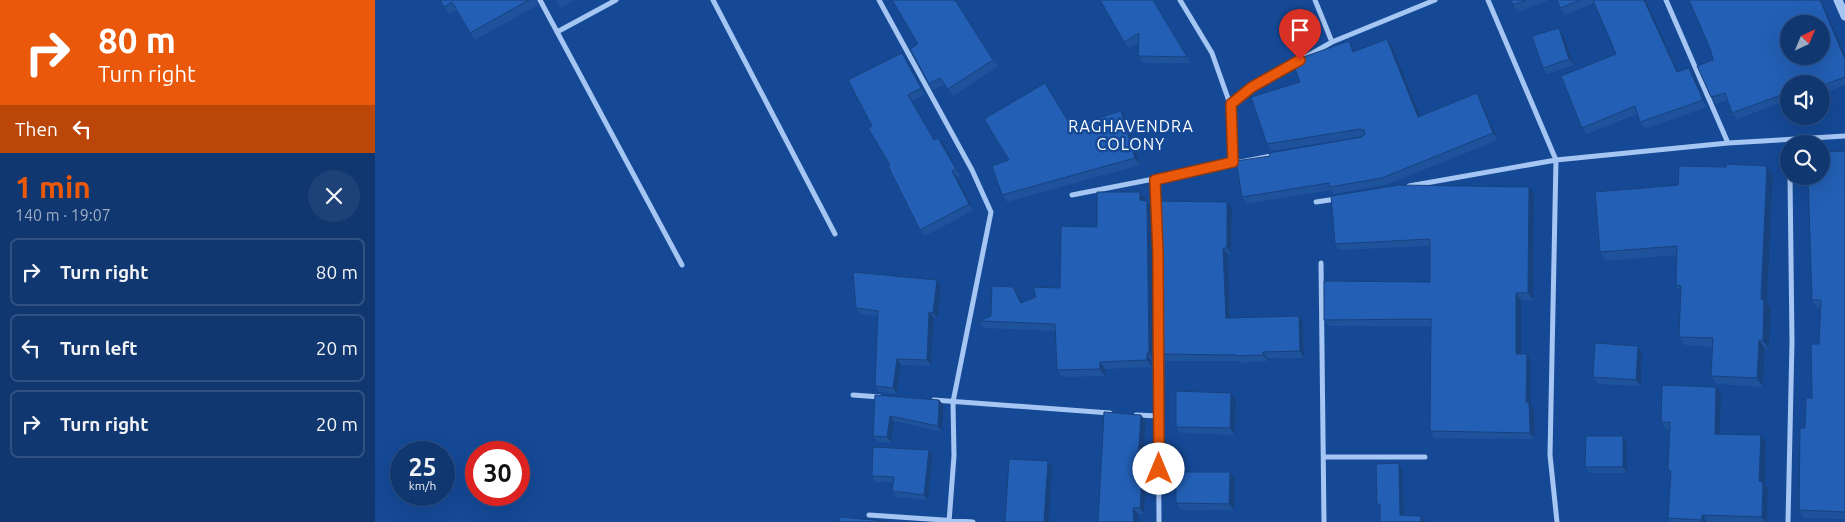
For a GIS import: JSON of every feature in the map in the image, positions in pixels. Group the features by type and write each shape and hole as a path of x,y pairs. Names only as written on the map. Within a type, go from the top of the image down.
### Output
{"street":[{"path":"540,0 682,265"},
{"path":"557,32 616,0"},
{"path":"713,0 835,234"},
{"path":"879,0 972,170 991,212 953,402 954,456 949,521"},
{"path":"1180,0 1212,53 1231,104 1233,162"},
{"path":"1315,0 1332,42"},
{"path":"1231,104 1252,87 1332,42 1435,0"},
{"path":"1488,0 1556,160 1549,455 1557,522"},
{"path":"1666,0 1728,143"},
{"path":"1837,0 1845,16"},
{"path":"1830,137 1845,136"},
{"path":"1399,187 1556,160 1728,143 1780,141"},
{"path":"1072,195 1280,154"},
{"path":"1155,180 1157,226"},
{"path":"1788,522 1792,342 1790,185"},
{"path":"1316,202 1344,197"},
{"path":"1321,263 1324,522"},
{"path":"1158,340 1159,522"},
{"path":"853,395 883,397"},
{"path":"923,400 1119,413"},
{"path":"1129,414 1159,416"},
{"path":"1324,457 1425,457"},
{"path":"869,515 973,522"}],"building":[{"path":"440,0 529,0 470,33 452,2 444,7"},
{"path":"892,0 955,0 993,60 948,89 940,78 929,84 910,49 918,44"},
{"path":"1100,0 1153,0 1187,57 1138,56 1139,33 1124,42"},
{"path":"1511,0 1526,0 1513,5"},
{"path":"1557,0 1580,0 1560,8"},
{"path":"1593,0 1644,0 1677,72 1689,68 1703,100 1640,122 1635,106 1582,128 1561,76 1616,54"},
{"path":"1689,0 1820,0 1826,15 1780,15 1780,65 1830,65 1830,24 1845,59 1845,77 1830,83 1830,75 1780,75 1780,95 1732,113 1725,93 1711,97 1697,66 1713,60"},
{"path":"1559,28 1569,59 1543,68 1532,36"},
{"path":"1387,39 1418,117 1477,93 1493,133 1382,178 1330,187 1329,183 1242,197 1236,161 1270,156 1269,153 1362,137 1365,134 1364,130 1360,129 1267,144 1251,97 1300,82 1292,61 1349,41 1353,52"},
{"path":"902,53 921,88 908,95 934,140 938,138 956,169 952,171 969,204 920,230 888,166 890,165 868,128 872,126 848,80"},
{"path":"1045,83 1071,126 1121,111 1135,158 1002,195 992,166 1009,160 984,119"},
{"path":"1845,151 1845,512 1799,510 1800,428 1805,428 1806,398 1812,398 1811,344 1819,344 1821,300 1812,300 1808,185 1830,185 1830,152"},
{"path":"1726,164 1767,166 1761,299 1764,300 1763,341 1759,340 1757,378 1711,376 1713,338 1679,337 1681,286 1676,285 1677,246 1600,252 1595,192 1678,185 1679,166 1726,167"},
{"path":"1399,185 1529,187 1528,293 1516,293 1516,354 1527,354 1526,402 1529,402 1530,433 1430,431 1431,319 1324,320 1324,281 1430,282 1430,239 1335,244 1331,196"},
{"path":"1097,192 1140,192 1140,200 1147,201 1149,353 1147,353 1147,360 1100,362 1100,369 1057,370 1055,324 979,321 991,316 992,286 1013,287 1021,303 1036,297 1033,287 1060,288 1061,226 1097,227"},
{"path":"1156,201 1227,202 1227,248 1223,248 1226,318 1299,316 1300,351 1263,352 1263,355 1236,356 1158,354"},
{"path":"853,272 937,280 933,313 929,312 927,360 897,359 893,388 875,386 878,311 856,308"},
{"path":"1595,343 1638,346 1636,380 1593,377"},
{"path":"1662,385 1716,387 1715,434 1761,435 1759,481 1763,482 1762,517 1702,515 1702,520 1668,518 1671,471 1668,470 1670,422 1661,422"},
{"path":"1176,391 1231,393 1230,428 1176,427"},
{"path":"875,395 939,400 938,426 890,416 887,437 873,436"},
{"path":"1104,412 1141,415 1138,462 1143,463 1140,508 1133,508 1134,522 1098,522"},
{"path":"1586,436 1623,436 1623,467 1585,467"},
{"path":"873,447 929,450 924,495 892,491 894,477 872,476"},
{"path":"1009,459 1048,461 1044,522 1005,522"},
{"path":"1399,463 1400,515 1421,516 1421,522 1380,522 1380,504 1377,504 1376,464"},
{"path":"1176,472 1230,472 1229,504 1176,503"},
{"path":"840,517 884,521 884,522 839,522"}],"district":[{"name":"RAGHAVENDRA COLONY","path":"1131,135"}],"route":[{"path":"1159,469 1158,254 1155,180 1233,162 1231,104 1241,94 1300,60"}]}
